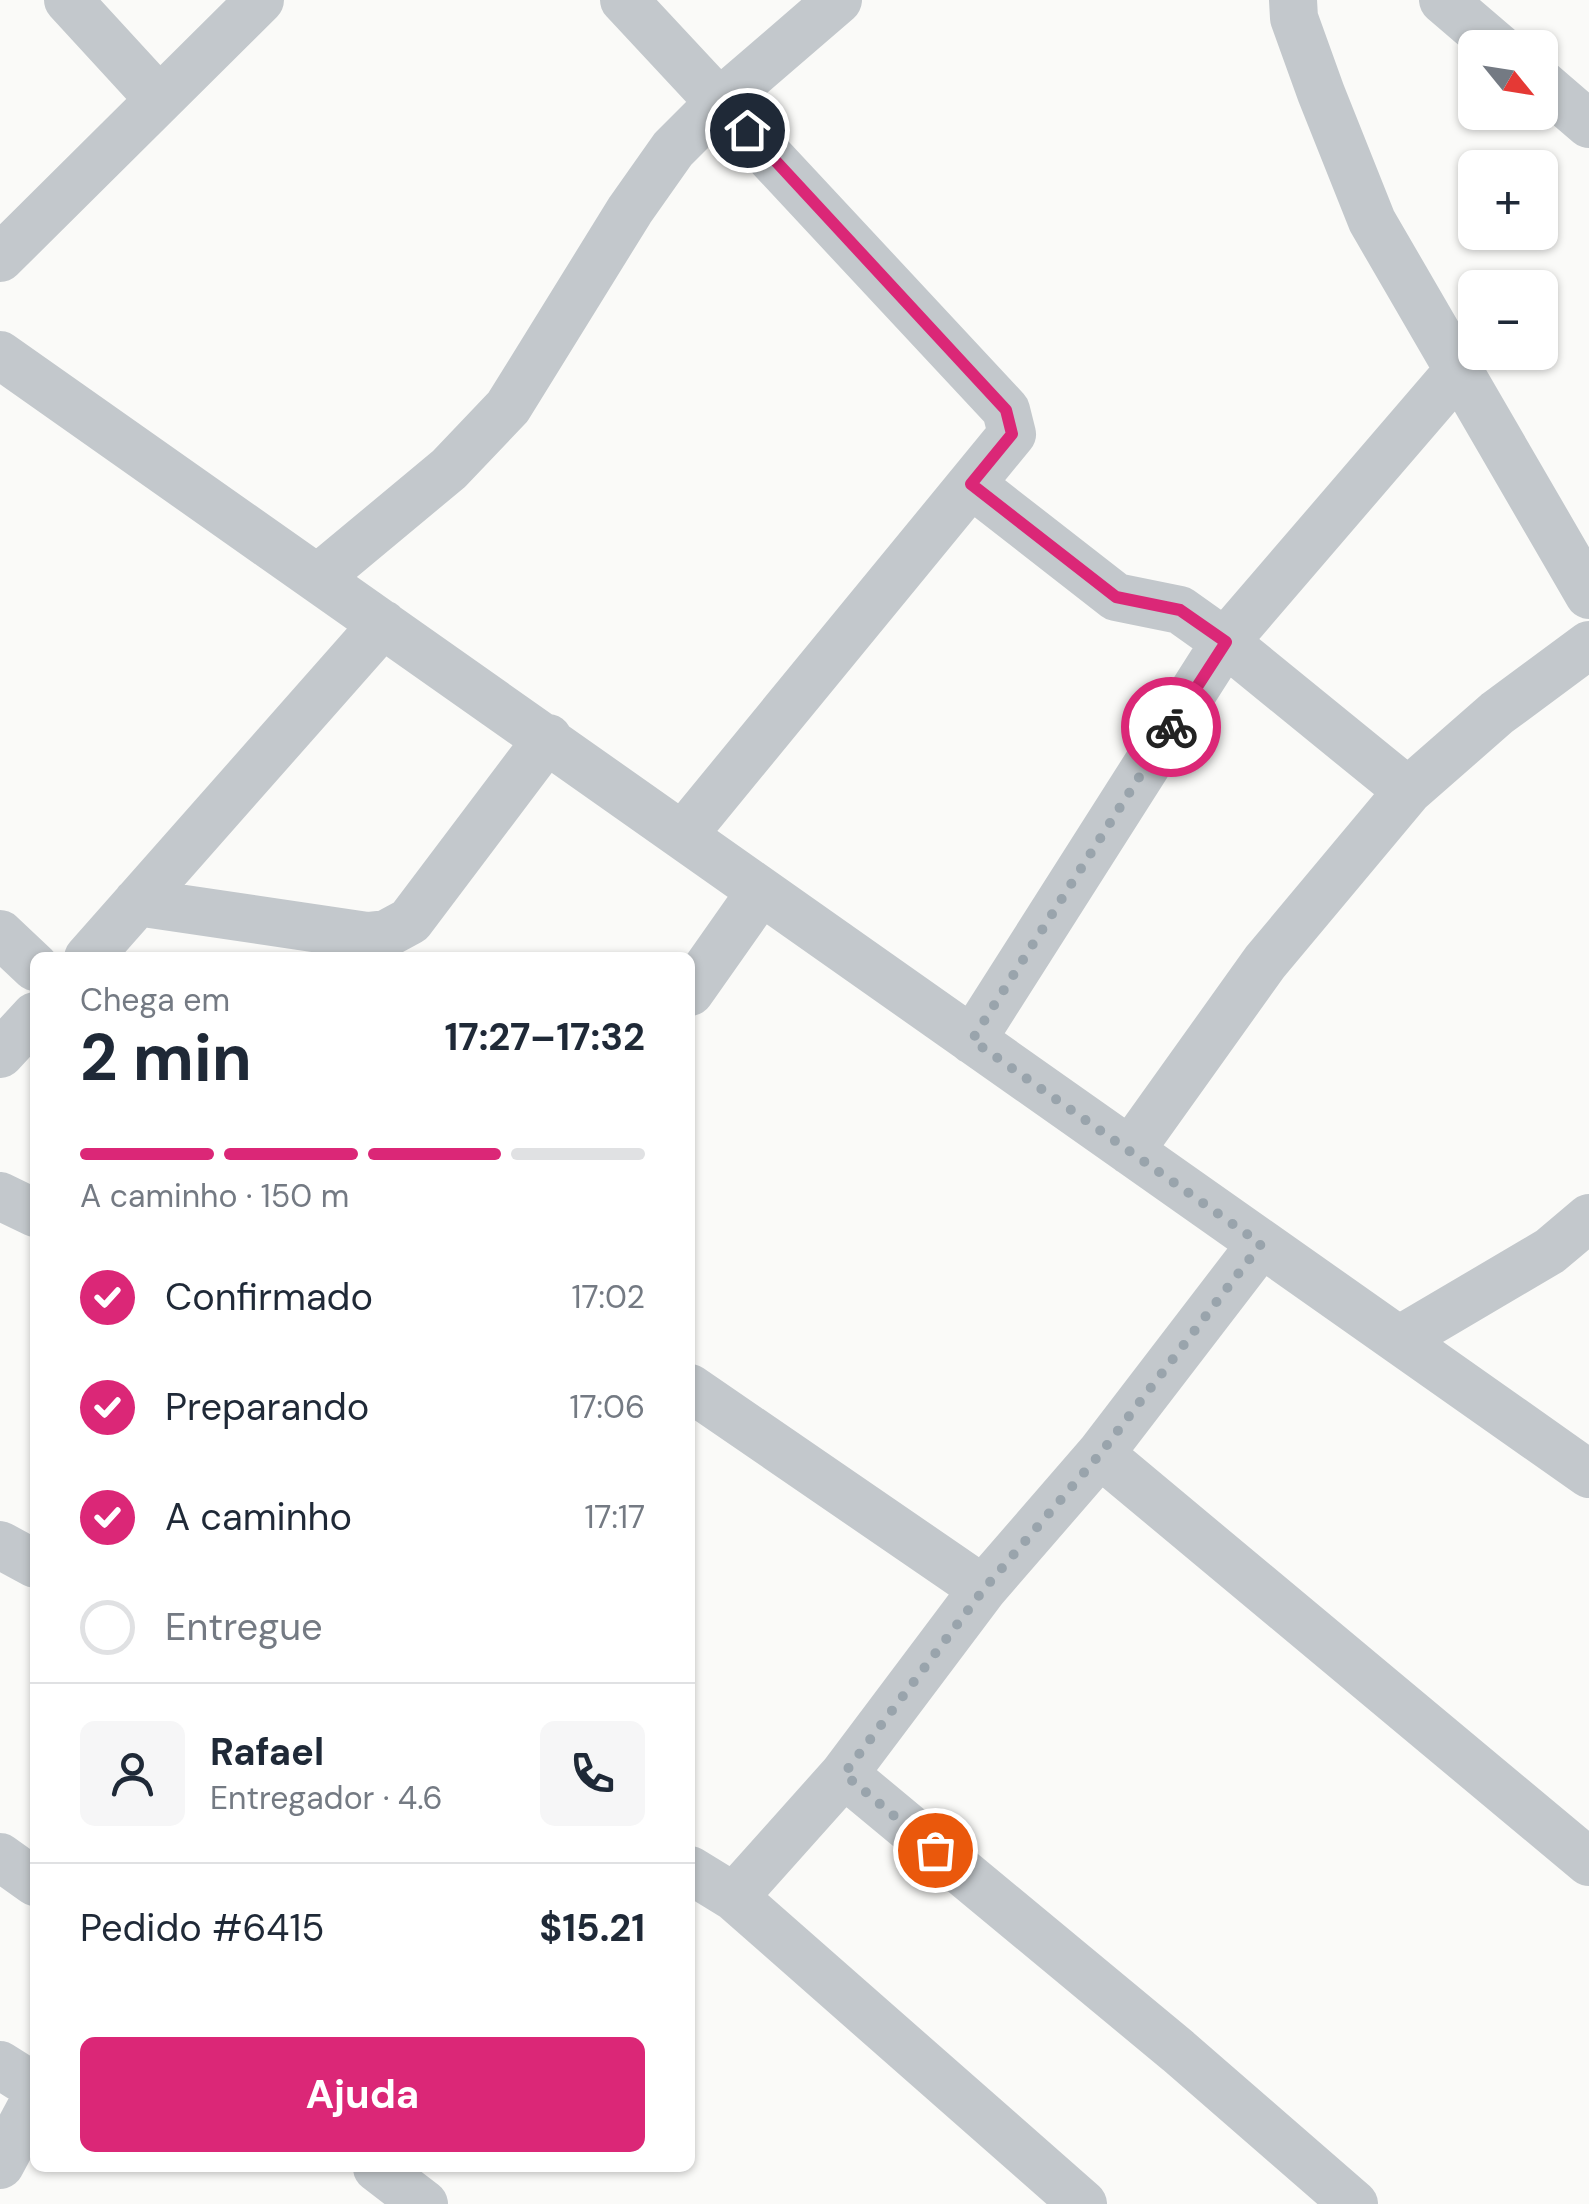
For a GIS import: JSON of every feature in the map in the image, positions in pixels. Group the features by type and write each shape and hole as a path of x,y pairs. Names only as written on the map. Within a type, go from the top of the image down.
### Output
{"street":[{"path":"68,0 158,98"},
{"path":"0,258 260,0"},
{"path":"624,0 1006,410 1012,434 683,835"},
{"path":"318,578 449,469 508,407 630,210 674,149 721,101 838,0"},
{"path":"1292,0 1294,18 1314,74 1372,221 1589,596"},
{"path":"1443,0 1478,30"},
{"path":"1558,97 1589,124"},
{"path":"0,356 1589,1474"},
{"path":"972,1040 1226,642 1458,371"},
{"path":"971,484 1116,597 1180,610 1226,642 1408,790"},
{"path":"93,952 383,624"},
{"path":"1130,1151 1265,962 1408,790 1497,712 1589,646"},
{"path":"137,902 367,936 386,934 410,921 548,738"},
{"path":"695,985 761,891"},
{"path":"0,934 30,962"},
{"path":"0,1054 30,1021"},
{"path":"0,1196 30,1210"},
{"path":"1399,1340 1550,1252 1589,1218"},
{"path":"734,1896 844,1774 984,1589 1100,1454 1261,1244"},
{"path":"695,1391 984,1589"},
{"path":"1100,1454 1589,1862"},
{"path":"0,1545 30,1561"},
{"path":"844,1774 1178,2051 1354,2204"},
{"path":"0,1856 30,1878"},
{"path":"695,1873 734,1896 1083,2204"},
{"path":"0,2065 30,2084"},
{"path":"0,2165 30,2109"},
{"path":"0,2173 30,2158"},
{"path":"382,2172 424,2204"}],"way so far":[{"path":"935,1850 844,1774 984,1589 1100,1454 1261,1244 972,1040 1171,727"}],"route":[{"path":"747,130 1006,410 1012,434 971,484 1116,597 1180,610 1226,642 1171,727"}]}
